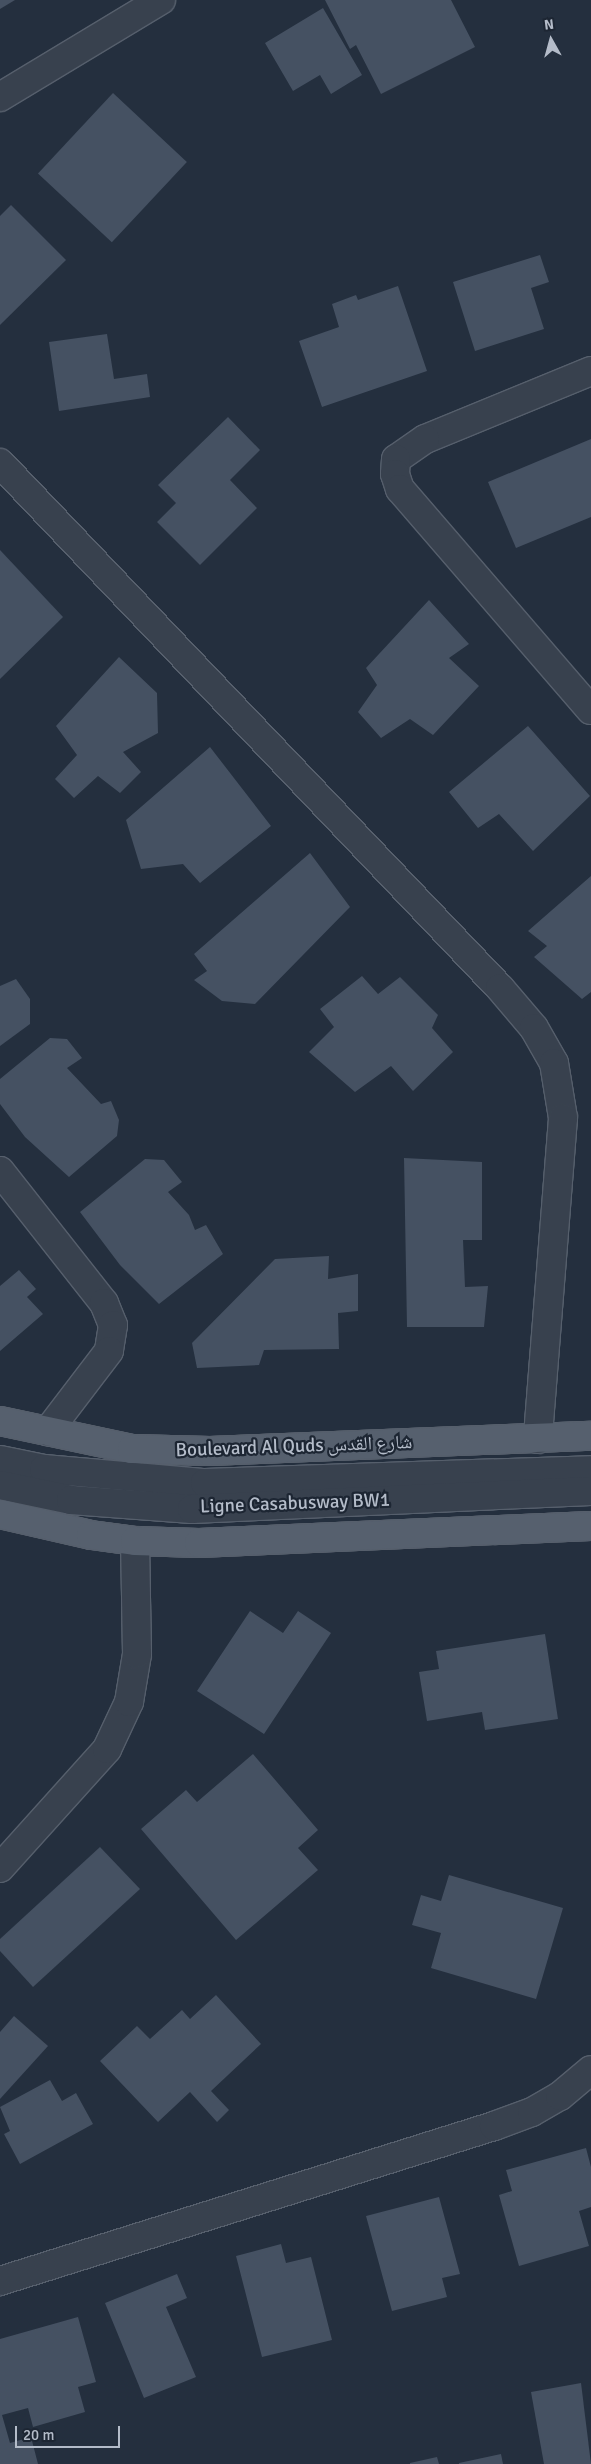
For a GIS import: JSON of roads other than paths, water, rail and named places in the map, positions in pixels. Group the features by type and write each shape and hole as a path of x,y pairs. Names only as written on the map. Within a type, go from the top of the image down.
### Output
{"main road":[{"name":"Boulevard Al Quds شارع القدس","path":"0,1421 132,1449 210,1451 591,1436"},
{"path":"0,1514 91,1535 135,1541 199,1543 591,1526"}],"street":[{"path":"0,96 161,0"},
{"path":"591,371 426,439 396,459 395,474 400,489 591,710"},
{"path":"0,463 500,988 534,1028 554,1063 563,1118 538,1439"},
{"path":"0,1171 104,1303 113,1325 109,1351 48,1431"},
{"name":"Ligne Casabusway BW1","path":"0,1460 44,1469 205,1482 591,1470"},
{"name":"Ligne Casabusway BW1","path":"0,1485 71,1500 192,1509 591,1491"},
{"path":"0,1868 107,1749 129,1702 137,1654 135,1541"},
{"path":"0,2281 494,2126 532,2112 560,2096 591,2070"}]}
